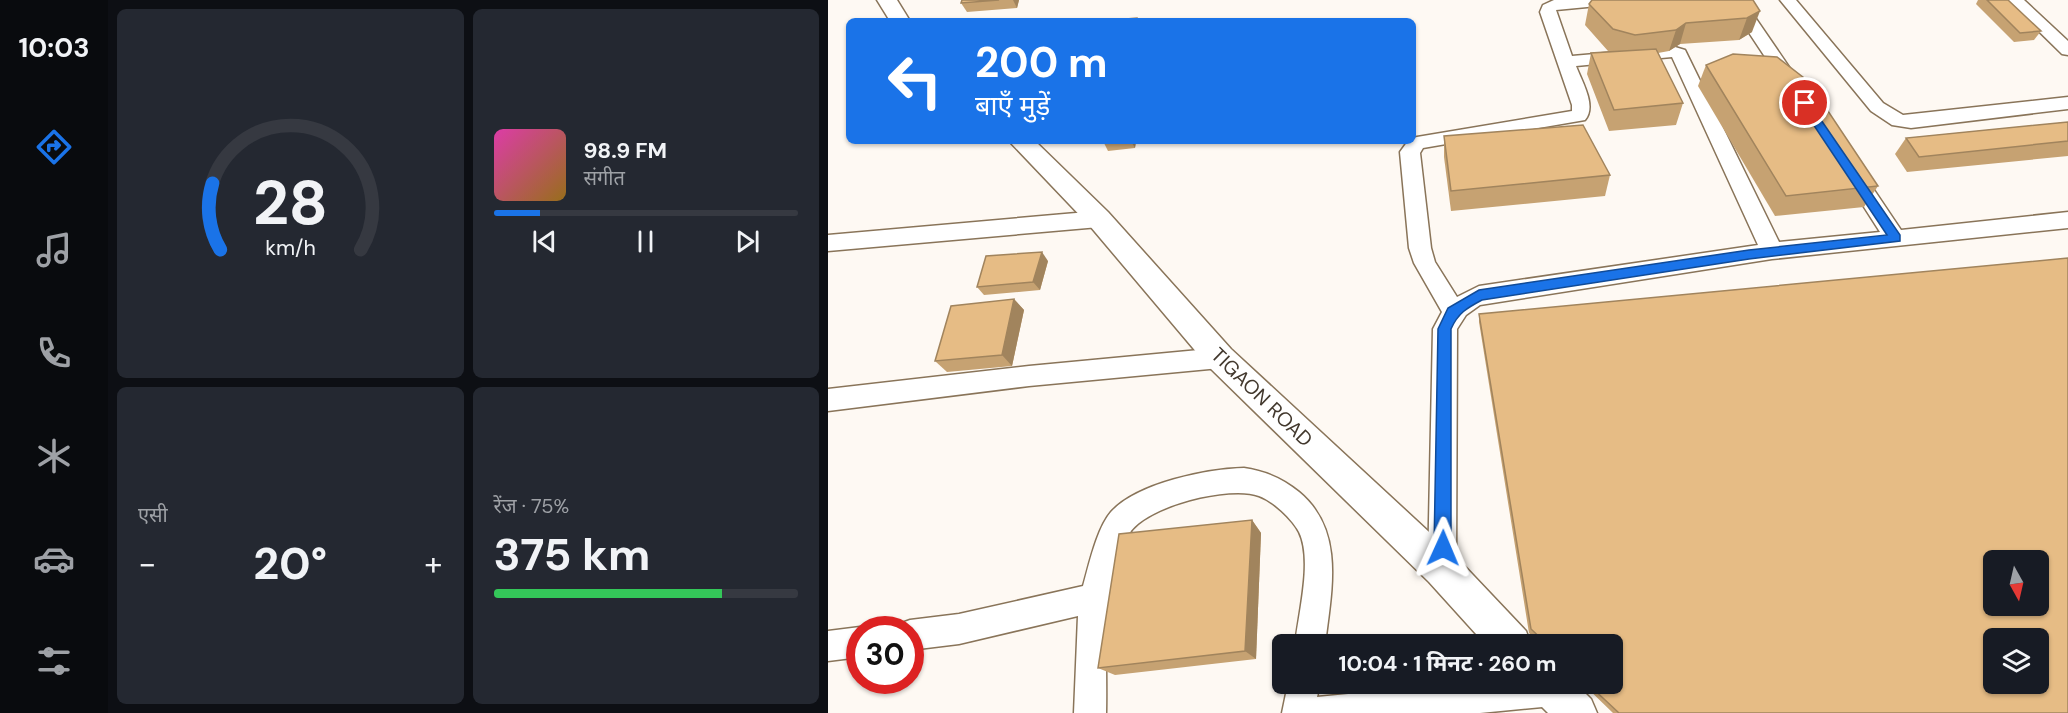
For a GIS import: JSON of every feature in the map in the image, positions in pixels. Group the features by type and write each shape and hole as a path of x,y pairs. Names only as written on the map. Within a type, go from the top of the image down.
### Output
{"street":[{"path":"887,0 898,18"},
{"path":"1416,144 1578,116 1582,109 1548,12 1549,8 1564,3 1608,0"},
{"path":"1731,0 1742,10 1801,98"},
{"path":"1788,0 1877,107 1899,121 1911,122 2068,103"},
{"path":"2014,0 2068,50"},
{"path":"1565,62 1675,52 1679,54 1772,251"},
{"name":"TIGAON ROAD","path":"1024,144 1099,219 1220,358 1442,569 1502,634"},
{"path":"1416,144 1410,152 1420,248 1425,263 1452,311"},
{"path":"1840,156 1895,238"},
{"path":"828,243 1099,219"},
{"path":"1442,569 1445,329 1452,311 1479,295 1772,251 2068,220"},
{"path":"828,400 1029,376 1220,358"},
{"path":"1090,713 1094,598 1119,522 1146,503 1188,489 1228,482 1261,483 1294,505 1310,524 1319,551 1311,634"},
{"path":"924,633 958,629 1094,598"},
{"path":"828,646 846,644"},
{"path":"1298,713 1302,694"},
{"path":"1318,713 1559,696"}],"building":[{"path":"962,0 999,0 961,3"},
{"path":"1592,0 1753,0 1760,11 1747,18 1686,23 1676,30 1635,35 1613,29 1589,4"},
{"path":"1987,0 2008,0 2041,31 2020,33"},
{"path":"1656,49 1683,103 1614,110 1591,53"},
{"path":"1733,54 1777,57 1808,81 1878,186 1786,196 1706,65"},
{"path":"2068,122 2068,141 1919,157 1906,138"},
{"path":"1583,125 1610,175 1451,191 1444,136"},
{"path":"1042,252 1033,282 977,287 986,256"},
{"path":"2068,258 2068,713 1619,713 1599,694 1623,694 1623,634 1536,634 1531,629 1479,314"},
{"path":"1014,299 1002,355 935,361 951,306"},
{"path":"1252,520 1245,651 1098,668 1119,534"}],"route":[{"path":"1443,548 1445,329 1452,311 1465,302 1479,295 1749,254 1895,238 1805,103"}]}
